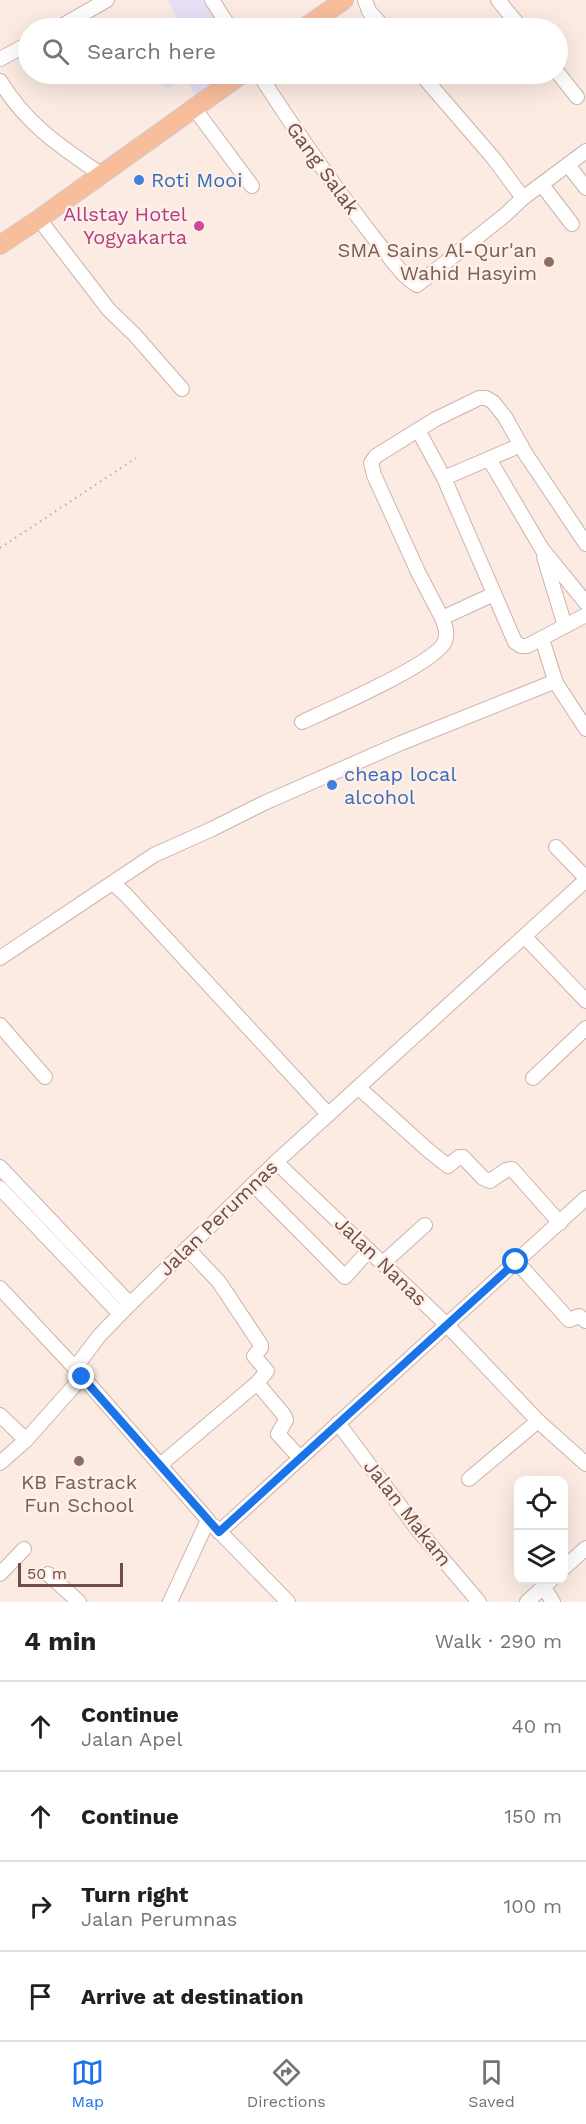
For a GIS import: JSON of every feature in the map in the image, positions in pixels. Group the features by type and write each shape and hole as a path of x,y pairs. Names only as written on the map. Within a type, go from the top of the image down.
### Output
{"main road":[{"path":"318,18 344,0"},
{"path":"3,237 39,219 228,84"}],"street":[{"path":"76,18 107,0"},
{"path":"212,0 224,18"},
{"path":"365,0 376,18"},
{"path":"498,0 513,18"},
{"path":"0,58 18,49"},
{"path":"0,81 7,93 36,127 102,175"},
{"name":"Gang Salak","path":"265,84 367,229 401,270 417,285 523,198"},
{"path":"430,84 495,160 523,198 586,151"},
{"path":"566,84 577,98"},
{"path":"192,110 246,184"},
{"path":"568,165 586,188"},
{"path":"542,185 572,224"},
{"path":"39,219 109,310 135,335 182,388"},
{"path":"302,722 391,679 432,656 446,639 446,629 442,618 418,572 371,466 376,456 434,420 484,397 493,402 505,417 586,544"},
{"path":"418,430 444,478 515,642 521,646 527,646 586,615"},
{"path":"444,478 521,445"},
{"path":"489,459 542,549 586,603"},
{"path":"542,549 566,626"},
{"path":"442,618 494,594"},
{"path":"542,639 556,683 586,729"},
{"path":"0,958 154,855 264,803 401,743 551,683 556,683"},
{"path":"556,847 586,879"},
{"name":"Jalan Perumnas","path":"0,1463 26,1440 78,1373 99,1336 125,1309 276,1162 586,879"},
{"path":"113,883 328,1114"},
{"path":"525,937 586,1001"},
{"path":"0,1025 45,1077"},
{"path":"533,1078 586,1028"},
{"path":"359,1088 448,1166 459,1157 463,1157 483,1178 490,1181 506,1170 512,1169 560,1223"},
{"name":"Jalan Nanas","path":"276,1162 447,1325 538,1421 586,1464"},
{"path":"0,1167 125,1309"},
{"path":"253,1184 345,1277 369,1250"},
{"path":"0,1188 125,1309"},
{"path":"219,1532 586,1198"},
{"path":"383,1263 425,1225"},
{"path":"160,1466 257,1383 267,1371 254,1356 261,1348 261,1344 219,1282 188,1248"},
{"path":"516,1262 569,1320 579,1316 586,1321"},
{"path":"0,1288 219,1532 288,1602"},
{"path":"257,1383 284,1415 286,1420 278,1434 300,1458"},
{"path":"0,1415 26,1440"},
{"path":"469,1479 538,1421"},
{"name":"Jalan Makam","path":"338,1423 418,1530 479,1602"},
{"path":"170,1602 208,1520"},
{"path":"568,1564 586,1548"},
{"path":"0,1574 24,1549"},
{"path":"48,1574 79,1602"},
{"path":"527,1602 546,1584"},
{"path":"547,1584 553,1602"}],"path":[{"path":"0,548 136,458"}],"shaded area":[{"path":"168,0 211,0 222,18 176,18"},
{"path":"163,84 175,84 166,89"},
{"path":"188,84 219,84 196,97"}],"place":[{"name":"Roti Mooi","path":"139,180"},
{"name":"Allstay Hotel Yogyakarta","path":"199,226"},
{"name":"SMA Sains Al-Qur'an Wahid Hasyim","path":"549,262"},
{"name":"cheap local alcohol","path":"332,785"},
{"name":"KB Fastrack Fun School","path":"79,1461"}],"route":[{"path":"82,1377 219,1532 516,1262"}]}
